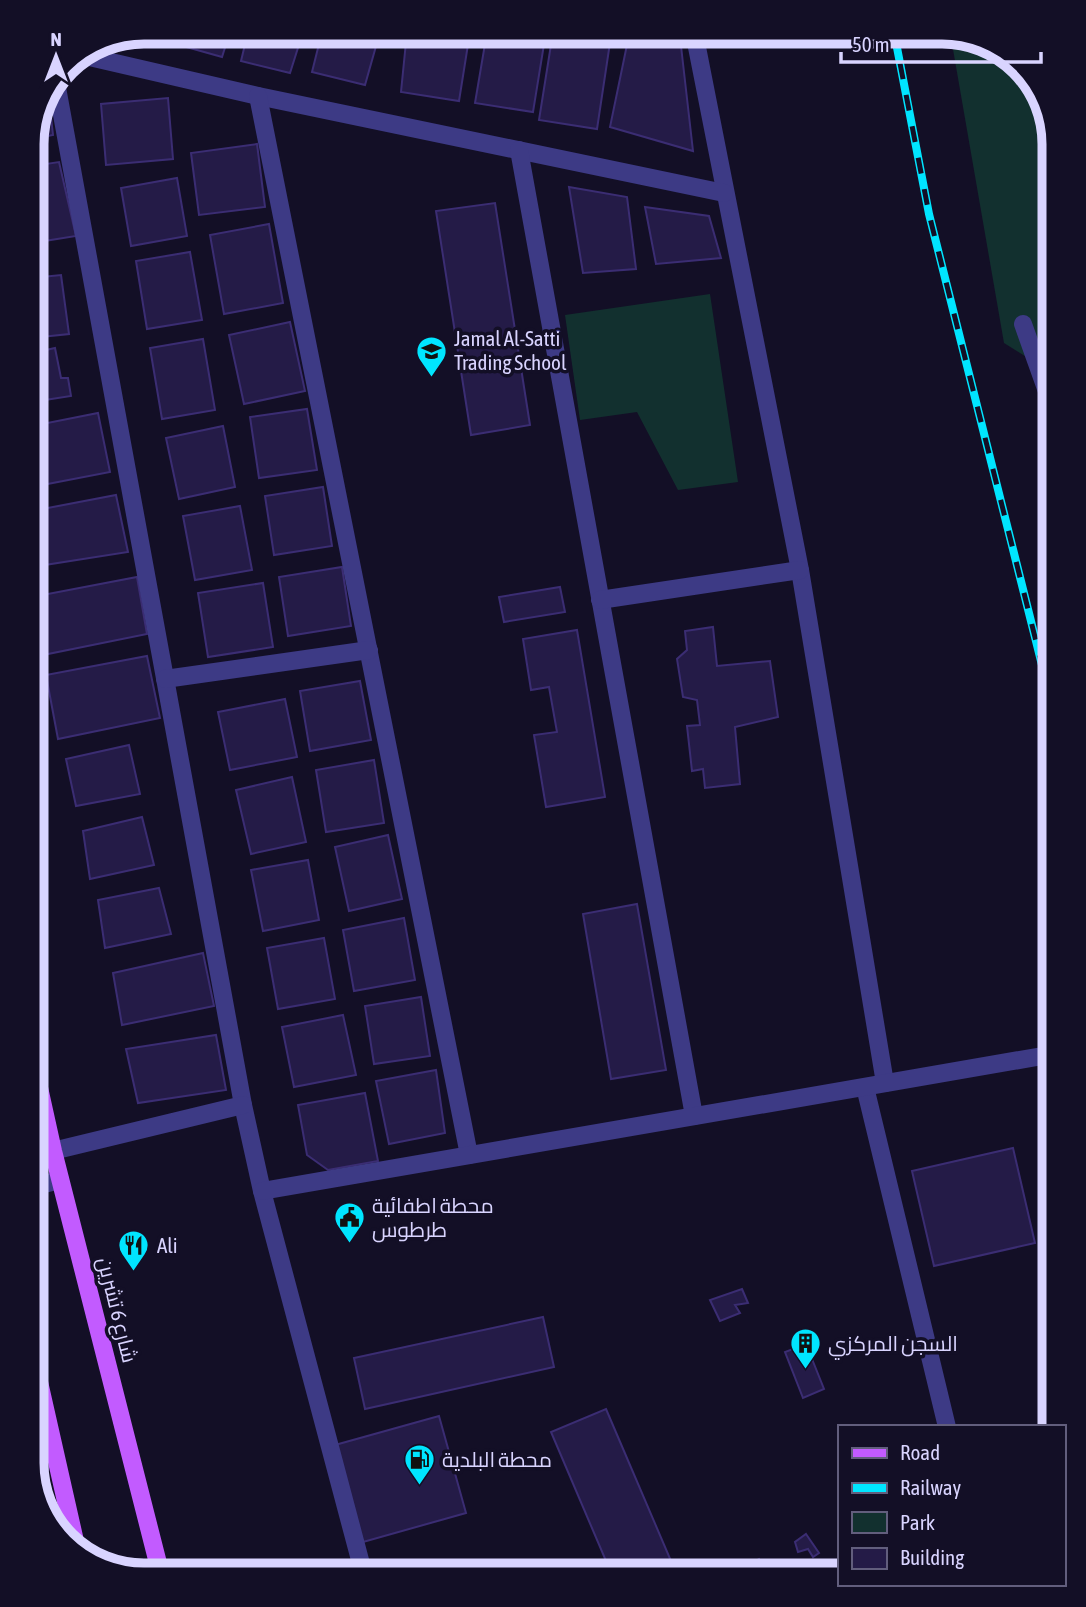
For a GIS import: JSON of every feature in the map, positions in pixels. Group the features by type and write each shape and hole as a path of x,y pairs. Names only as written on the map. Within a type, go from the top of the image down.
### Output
{"main road":[{"name":"شارع 6 تشرين","path":"44,1113 158,1563"},
{"path":"44,1403 75,1535"}],"street":[{"path":"696,44 800,570 885,1083"},
{"path":"93,58 258,96 724,193"},
{"path":"58,93 243,1105 262,1191 362,1563"},
{"path":"258,96 470,1155"},
{"path":"519,150 694,1116"},
{"path":"1023,324 1042,376"},
{"path":"600,600 800,570"},
{"path":"165,680 369,650"},
{"path":"262,1191 1042,1056"},
{"path":"865,1087 947,1425"},
{"path":"44,1153 243,1105"},
{"path":"44,1184 60,1180"}],"green space":[{"path":"952,44 974,49 1003,64 1022,83 1039,118 1042,144 1042,367 1004,343"},
{"path":"710,294 738,482 678,490 637,412 580,420 565,315"}],"building":[{"path":"176,44 226,44 222,57"},
{"path":"245,44 299,44 290,73 241,61"},
{"path":"319,44 377,44 365,85 312,72"},
{"path":"406,44 468,44 459,101 401,92"},
{"path":"485,44 544,44 533,112 475,103"},
{"path":"551,44 610,44 597,129 539,120"},
{"path":"627,44 681,46 693,151 610,127"},
{"path":"168,98 173,159 106,165 101,104"},
{"path":"50,108 53,135 44,137"},
{"path":"257,144 265,207 199,215 191,153"},
{"path":"59,162 76,236 44,241 44,164"},
{"path":"177,178 187,236 131,246 121,188"},
{"path":"569,187 627,197 636,269 583,273"},
{"path":"495,203 530,425 471,435 436,211"},
{"path":"645,207 709,216 721,258 656,264"},
{"path":"269,224 283,303 224,314 210,235"},
{"path":"190,252 202,320 147,329 136,261"},
{"path":"61,275 69,334 44,337 44,277"},
{"path":"290,322 305,391 244,404 229,335"},
{"path":"203,339 215,410 162,419 150,348"},
{"path":"55,348 61,378 68,378 71,396 44,400 44,350"},
{"path":"307,409 317,470 259,478 250,417"},
{"path":"98,413 110,472 44,485 44,424"},
{"path":"223,426 235,487 179,499 166,438"},
{"path":"323,487 332,546 274,555 265,496"},
{"path":"116,495 128,552 44,565 44,509"},
{"path":"240,506 252,570 195,580 183,516"},
{"path":"342,567 351,626 288,636 279,577"},
{"path":"137,577 147,634 44,655 44,595"},
{"path":"263,583 273,647 208,657 198,593"},
{"path":"560,587 565,612 504,622 499,597"},
{"path":"713,627 717,666 770,661 778,717 735,727 740,784 705,788 703,769 692,771 687,726 700,725 697,700 683,697 677,659 687,650 685,631"},
{"path":"577,630 605,797 546,807 534,735 557,732 549,687 531,690 523,639"},
{"path":"147,656 160,718 58,739 46,675"},
{"path":"360,681 371,740 310,751 300,691"},
{"path":"285,699 297,757 230,770 218,712"},
{"path":"129,745 140,794 76,806 66,759"},
{"path":"374,760 384,823 326,832 316,770"},
{"path":"292,777 306,842 251,854 236,790"},
{"path":"142,817 154,865 90,879 83,831"},
{"path":"388,835 402,899 349,911 335,847"},
{"path":"308,860 319,920 263,931 251,870"},
{"path":"159,888 171,934 105,948 98,900"},
{"path":"637,904 666,1070 611,1079 583,914"},
{"path":"404,918 415,980 354,991 343,930"},
{"path":"324,938 335,999 278,1009 267,948"},
{"path":"203,953 214,1006 122,1025 113,973"},
{"path":"421,997 430,1056 374,1064 365,1006"},
{"path":"343,1015 356,1075 294,1087 282,1027"},
{"path":"216,1035 226,1090 138,1103 126,1049"},
{"path":"436,1070 445,1133 389,1144 376,1081"},
{"path":"365,1093 378,1161 328,1170 307,1155 298,1105"},
{"path":"1013,1148 1035,1243 934,1266 912,1171"},
{"path":"742,1289 748,1303 735,1305 740,1313 720,1321 710,1300"},
{"path":"543,1317 554,1367 365,1409 354,1358"},
{"name":"السجن المركزي","path":"806,1344 824,1389 803,1398 785,1352"},
{"path":"606,1409 672,1563 607,1563 551,1432"},
{"path":"439,1416 466,1513 363,1542 335,1445"},
{"path":"806,1534 819,1553 813,1557 808,1549 798,1552 795,1542"}],"railway":[{"path":"896,44 929,214 1042,665"}],"place":[{"name":"Jamal Al-Satti Trading School","path":"431,378"},
{"name":"محطة اطفائية طرطوس","path":"349,1245"},
{"name":"Ali","path":"134,1273"},
{"name":"السجن المركزي","path":"805,1371"},
{"name":"محطة البلدية","path":"419,1487"}]}
